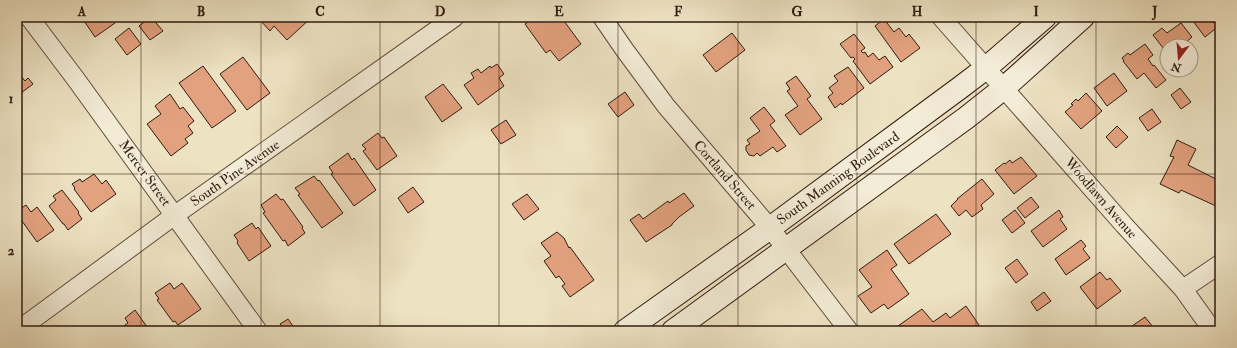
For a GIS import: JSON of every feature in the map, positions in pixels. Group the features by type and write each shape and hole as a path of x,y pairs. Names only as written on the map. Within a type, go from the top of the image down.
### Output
{"street":[{"name":"Mercer Street","path":"29,17 175,215 258,331"},
{"name":"South Pine Avenue","path":"17,331 175,215 455,17"},
{"name":"Cortland Street","path":"602,17 666,106 770,228 849,331"},
{"name":"Woodlawn Avenue","path":"941,17 1119,219 1183,289 1213,331"},
{"name":"South Manning Boulevard","path":"625,331 770,228 986,68 1045,17"},
{"name":"South Manning Boulevard","path":"673,331 966,118 1004,88 1083,17"},
{"path":"1183,289 1220,264"}],"building":[{"path":"111,17 115,23 95,37 82,18"},
{"path":"151,17 163,31 150,40 139,26"},
{"path":"264,17 312,17 287,40 274,26 270,31 260,20"},
{"path":"343,17 353,17 346,22"},
{"path":"535,17 564,17 566,20 564,21 581,44 559,61 550,50 546,53 525,24"},
{"path":"1190,17 1209,17 1213,23 1217,20 1220,25 1205,37"},
{"path":"884,19 894,32 899,28 906,37 909,34 920,48 901,62 875,26"},
{"path":"1181,23 1192,37 1159,38 1159,43 1153,35 1162,28 1167,33"},
{"path":"129,28 141,44 127,55 115,39"},
{"path":"732,33 745,50 716,72 703,55"},
{"path":"854,34 865,48 861,51 863,53 865,52 868,57 873,53 879,60 885,56 893,67 870,84 853,61 855,59 853,57 851,58 840,44"},
{"path":"1145,44 1153,55 1148,59 1159,71 1159,78 1164,78 1166,80 1156,88 1144,73 1137,79 1122,58 1128,53 1130,55"},
{"path":"243,57 270,93 247,110 220,74"},
{"path":"497,64 504,74 499,78 504,86 478,105 464,85 474,78 471,73 478,69 481,73 490,66 491,68"},
{"path":"203,66 236,111 212,128 179,83"},
{"path":"848,67 864,88 842,105 841,103 835,108 828,97 833,93 829,88 838,81 834,76"},
{"path":"17,71 25,81 28,78 33,84 17,96"},
{"path":"1114,73 1127,91 1107,106 1094,88"},
{"path":"796,76 811,96 807,99 822,119 800,135 785,115 798,106 787,91 790,89 786,83"},
{"path":"443,84 462,108 442,122 425,97"},
{"path":"1180,88 1191,102 1181,109 1171,95"},
{"path":"625,92 634,105 618,117 608,104"},
{"path":"1086,93 1102,111 1081,129 1065,112 1073,105 1071,104 1076,99 1078,101"},
{"path":"170,94 180,109 183,107 194,121 188,126 193,133 185,139 188,143 171,156 147,124 161,114 155,106"},
{"path":"764,107 775,121 770,125 786,146 777,152 773,147 760,156 757,153 754,156 749,155 746,150 746,146 750,144 747,140 760,131 750,118"},
{"path":"1152,109 1161,122 1148,131 1139,118"},
{"path":"506,120 516,135 501,144 491,130"},
{"path":"1117,126 1128,137 1116,148 1106,137"},
{"path":"378,133 382,138 384,137 397,156 377,170 363,151 366,149 362,145"},
{"path":"1177,140 1196,149 1188,165 1220,181 1220,199 1216,206 1181,190 1179,193 1160,184 1174,157 1170,156"},
{"path":"348,153 352,160 354,158 376,190 354,206 331,174 333,173 329,167"},
{"path":"1021,157 1037,176 1014,194 995,170 1010,160 1012,163"},
{"path":"94,174 102,184 106,180 116,194 91,212 72,184 80,179 82,182"},
{"path":"314,176 318,181 319,180 343,213 322,228 298,195 300,194 295,188"},
{"path":"982,179 994,194 981,205 983,209 972,217 966,210 959,216 951,206 957,199"},
{"path":"413,187 424,202 408,213 398,198"},
{"path":"62,190 79,212 78,213 82,219 68,230 49,206 56,200 53,196"},
{"path":"684,193 694,206 679,217 672,225 646,242 630,220 639,214 643,219 668,201 669,203"},
{"path":"276,194 281,200 283,199 303,227 302,228 305,233 288,246 285,240 283,241 263,213 265,212 261,205"},
{"path":"527,194 539,209 524,220 512,204"},
{"path":"1031,197 1039,207 1025,218 1017,208"},
{"path":"26,205 31,212 37,207 54,230 37,242 17,214 17,211"},
{"path":"1015,210 1025,223 1012,233 1002,220"},
{"path":"1059,210 1063,217 1060,219 1067,229 1043,247 1031,231"},
{"path":"936,214 951,234 909,264 894,244"},
{"path":"252,223 256,229 258,227 271,246 249,261 237,243 238,241 234,235"},
{"path":"557,232 564,238 569,248 570,247 594,280 570,297 562,286 565,284 559,276 556,278 544,261 551,256 541,243"},
{"path":"1081,240 1086,246 1083,249 1090,258 1066,275 1055,259"},
{"path":"887,250 897,265 891,269 909,294 888,309 884,304 871,313 858,296 872,287 859,270"},
{"path":"1017,259 1028,274 1016,283 1005,268"},
{"path":"1100,272 1107,280 1110,278 1121,291 1097,309 1080,287"},
{"path":"170,283 174,289 182,283 201,309 178,325 175,321 173,322 157,300 159,299 155,293"},
{"path":"1044,292 1051,301 1037,311 1031,302"},
{"path":"966,306 979,325 971,331 902,331 898,326 922,309 933,322 946,313 950,318"},
{"path":"135,310 150,331 117,331 128,323 125,318"},
{"path":"1145,317 1153,327 1149,330 1150,331 1125,331"},
{"path":"288,319 295,329 293,331 285,331 280,324"}]}
